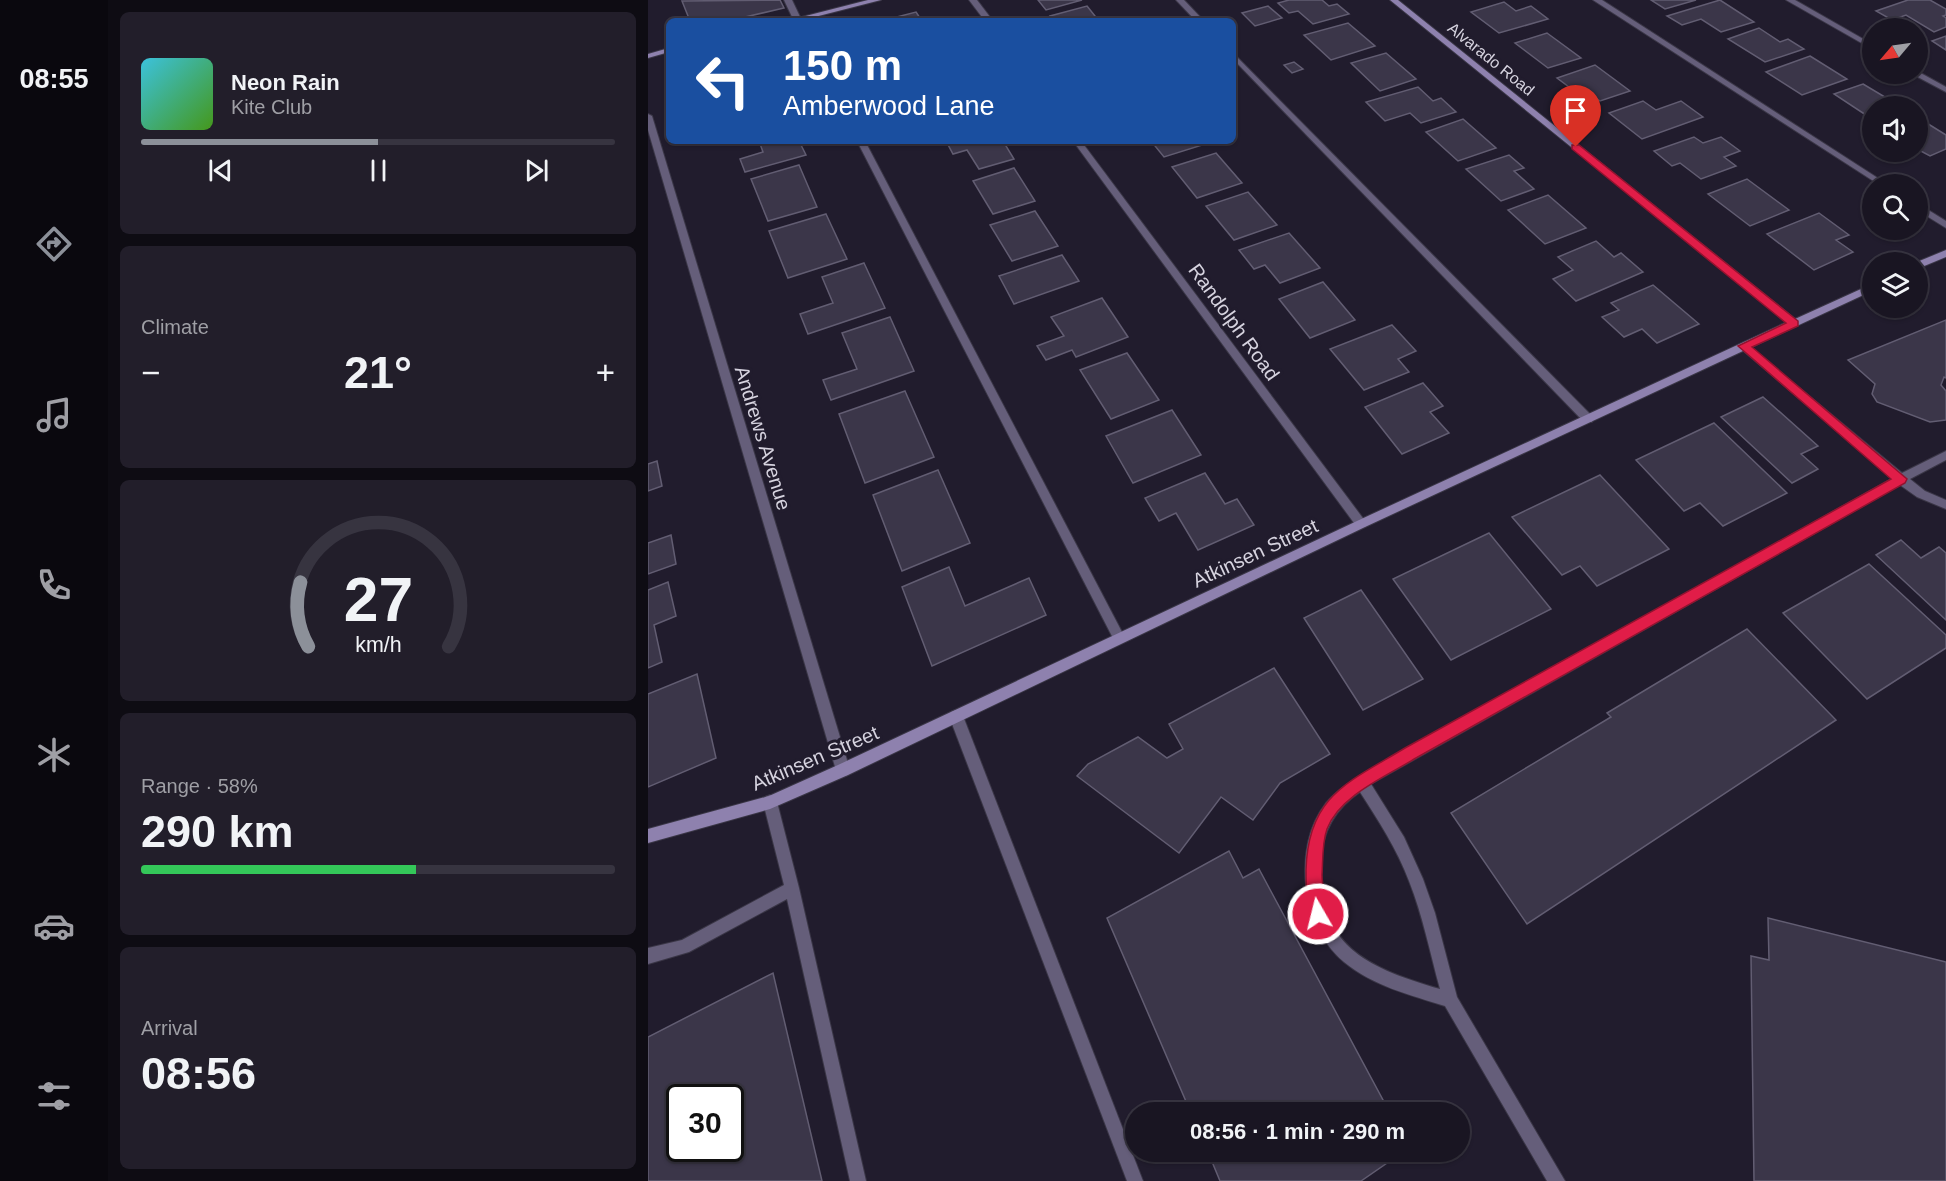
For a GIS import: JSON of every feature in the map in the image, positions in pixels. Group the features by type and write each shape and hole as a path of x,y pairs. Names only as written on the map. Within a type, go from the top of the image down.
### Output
{"street":[{"path":"788,0 794,18"},
{"path":"803,18 876,0"},
{"path":"973,0 987,18"},
{"path":"1180,0 1197,18"},
{"name":"Alvarado Road","path":"1394,0 1794,323"},
{"path":"1597,0 1867,174"},
{"path":"1790,0 1862,41"},
{"path":"648,56 666,51"},
{"path":"1236,58 1588,418"},
{"path":"1928,79 1946,90"},
{"name":"Andrews Avenue","path":"648,116 843,770"},
{"path":"863,144 1119,638"},
{"name":"Randolph Road","path":"1079,144 1361,524"},
{"path":"1928,213 1946,225"},
{"path":"1928,261 1946,253"},
{"name":"Atkinsen Street","path":"648,836 770,802 843,770 1361,524 1862,292"},
{"path":"1744,346 1901,479 1921,494 1946,504"},
{"path":"1450,1000 1384,979 1346,955 1330,936 1318,914 1314,881 1315,852 1320,826 1331,808 1347,792 1390,765 1946,455"},
{"path":"956,716 1135,1181"},
{"path":"1362,783 1393,830 1410,865 1422,895 1450,1000 1557,1181"},
{"path":"770,802 792,888 858,1181"},
{"path":"648,956 684,947 792,888"}],"building":[{"path":"780,0 784,8 741,18 689,18 682,1"},
{"path":"1038,0 1082,0 1046,10"},
{"path":"1289,0 1322,0 1329,6 1337,4 1349,14 1313,24 1298,11 1289,13 1278,3"},
{"path":"1651,0 1696,0 1665,9"},
{"path":"1720,0 1754,22 1721,32 1701,19 1682,25 1667,16"},
{"path":"1908,0 1930,0 1946,9 1946,15 1943,16 1946,18 1946,27 1934,32 1928,28 1928,18 1911,18 1906,15 1888,18 1876,11"},
{"path":"1504,2 1516,11 1531,6 1548,19 1499,33 1471,12"},
{"path":"1087,6 1097,18 1052,18 1050,16"},
{"path":"1268,6 1282,18 1255,26 1242,13"},
{"path":"916,12 920,18 893,18"},
{"path":"1348,23 1375,46 1331,60 1304,35"},
{"path":"1759,28 1780,42 1788,39 1804,49 1765,62 1728,39"},
{"path":"1547,33 1581,58 1548,68 1515,43"},
{"path":"1946,36 1946,50 1932,41"},
{"path":"1386,53 1416,79 1380,91 1351,63"},
{"path":"1810,56 1847,79 1802,95 1766,72"},
{"path":"1294,62 1303,69 1292,73 1284,65"},
{"path":"1595,65 1630,91 1600,101 1581,87 1573,90 1557,78"},
{"path":"1863,84 1883,96 1862,96 1862,112 1834,94"},
{"path":"1418,87 1433,101 1441,98 1456,112 1421,123 1410,113 1385,121 1366,102"},
{"path":"1643,101 1656,110 1681,101 1703,117 1642,139 1609,113"},
{"path":"1463,119 1496,148 1458,161 1426,132"},
{"path":"1928,124 1946,135 1946,149 1928,155"},
{"path":"1694,137 1703,143 1721,137 1740,151 1724,157 1736,166 1701,179 1680,163 1672,166 1654,151"},
{"path":"760,144 800,144 806,155 745,172 740,159 763,152"},
{"path":"948,144 1005,144 1014,159 979,169 967,150 953,154"},
{"path":"1153,144 1206,144 1164,157"},
{"path":"1216,153 1242,183 1197,198 1172,167"},
{"path":"1509,155 1524,168 1514,171 1534,189 1501,201 1466,169"},
{"path":"799,165 817,207 768,221 751,179"},
{"path":"1014,168 1035,201 993,214 973,181"},
{"path":"1747,179 1789,210 1750,226 1708,194"},
{"path":"1248,192 1277,225 1234,240 1206,206"},
{"path":"1548,195 1586,228 1545,244 1508,210"},
{"path":"1035,211 1058,246 1012,261 990,225"},
{"path":"1819,213 1849,235 1836,240 1853,252 1814,270 1767,234"},
{"path":"826,214 847,259 788,278 769,231"},
{"path":"1289,233 1320,268 1280,283 1265,265 1254,269 1239,250"},
{"path":"1596,241 1614,257 1621,253 1643,272 1576,301 1553,279 1573,270 1558,257"},
{"path":"1062,255 1079,281 1014,304 999,276"},
{"path":"864,263 885,308 808,334 800,314 833,303 822,277"},
{"path":"1323,282 1355,320 1310,338 1279,299"},
{"path":"1653,285 1699,324 1657,343 1642,329 1624,337 1602,317 1619,310 1611,303"},
{"path":"1102,298 1128,337 1076,357 1072,350 1046,360 1037,346 1064,336 1051,317"},
{"path":"890,317 914,371 831,400 823,380 857,369 842,333"},
{"path":"1946,320 1946,378 1944,377 1941,385 1946,391 1946,420 1930,422 1877,402 1872,394 1875,384 1848,360"},
{"path":"1392,325 1416,351 1398,359 1409,372 1364,390 1330,349"},
{"path":"1127,353 1159,400 1111,419 1080,370"},
{"path":"1423,383 1443,406 1430,412 1449,433 1402,454 1365,407"},
{"path":"905,391 934,457 865,483 839,414"},
{"path":"1763,397 1818,446 1801,454 1818,469 1792,483 1721,417"},
{"path":"1172,410 1201,455 1133,483 1106,436"},
{"path":"1714,423 1787,493 1723,526 1700,503 1684,511 1636,460"},
{"path":"657,461 662,486 648,491 648,464"},
{"path":"938,470 970,543 902,571 873,495"},
{"path":"1205,473 1225,504 1237,499 1254,525 1198,550 1176,513 1159,521 1145,498"},
{"path":"1600,475 1669,549 1597,586 1580,566 1562,575 1512,517"},
{"path":"1489,533 1551,609 1451,660 1393,579"},
{"path":"671,535 676,564 648,574 648,543"},
{"path":"1901,540 1921,558 1939,547 1946,553 1946,620 1876,555"},
{"path":"1869,564 1946,635 1946,648 1867,699 1783,613"},
{"path":"949,567 965,606 1029,578 1046,615 932,666 902,587"},
{"path":"668,582 676,616 654,625 662,662 648,668 648,590"},
{"path":"1361,590 1423,679 1363,710 1304,618"},
{"path":"1747,629 1836,720 1527,924 1451,813 1611,717 1607,713"},
{"path":"1274,668 1330,754 1280,783 1253,820 1221,797 1179,853 1077,776 1088,764 1138,737 1167,758 1183,749 1169,724"},
{"path":"697,674 716,758 648,787 648,694"},
{"path":"1229,851 1243,878 1259,869 1384,1102 1186,1102 1107,918"},
{"path":"1768,918 1946,962 1946,1181 1754,1181 1751,956 1769,960"},
{"path":"773,973 822,1181 648,1181 648,1037"},
{"path":"1212,1162 1389,1162 1361,1181 1220,1181"}],"route":[{"path":"1318,914 1314,881 1315,852 1320,826 1331,808 1347,792 1411,753 1901,479 1744,346 1794,323 1576,147"}]}
